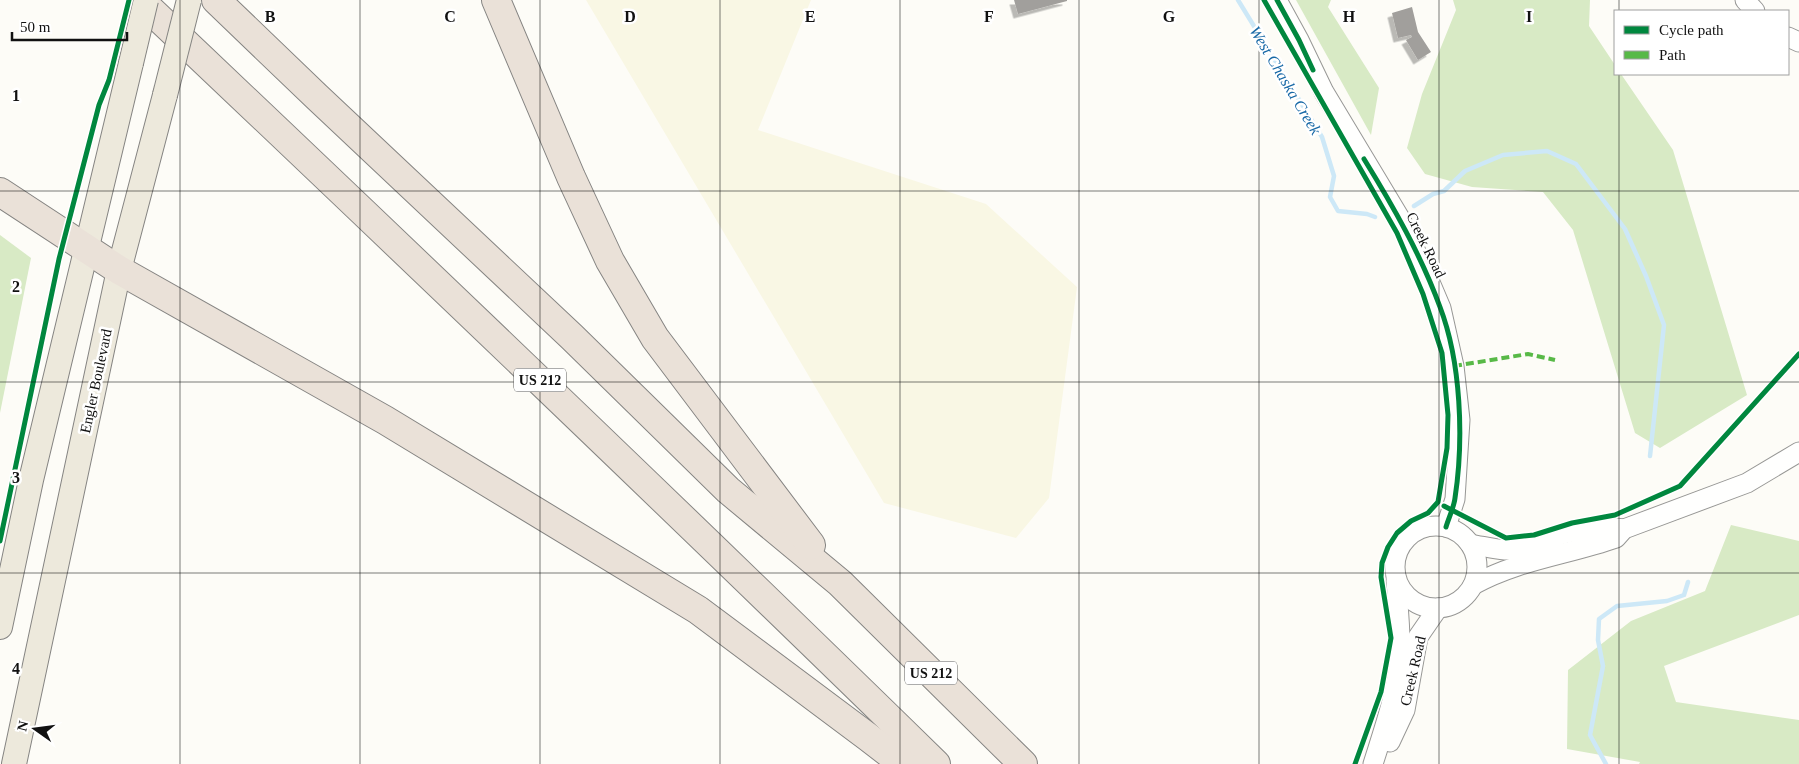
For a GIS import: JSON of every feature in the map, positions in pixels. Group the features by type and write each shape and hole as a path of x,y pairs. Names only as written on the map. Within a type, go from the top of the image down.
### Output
{"highway":[{"name":"US 212","path":"140,0 494,336 936,764"},
{"name":"US 212","path":"216,0 572,337 728,490 840,582 1023,764"},
{"path":"496,0 571,177 610,261 655,338 840,582"},
{"path":"0,192 119,270 385,420 690,605 902,764"}],"main road":[{"path":"0,627 31,480 146,0"},
{"name":"Engler Boulevard","path":"14,764 119,270 189,0"}],"street":[{"name":"Creek Road","path":"1276,0 1299,40 1324,92 1401,220 1441,308 1454,366 1460,420 1455,499 1446,527"},
{"path":"1745,0 1754,10"},
{"path":"1473,585 1494,574 1527,562 1616,538 1624,529 1747,483 1799,452"},
{"path":"1435,525 1446,527 1460,533 1470,544 1476,557 1477,572 1473,585 1464,597 1452,605 1438,608 1424,606 1412,601 1402,592 1396,580 1394,567 1396,554 1402,543 1411,533 1422,527 1435,525"},
{"path":"1470,544 1506,550 1532,546 1548,539 1578,531 1610,527 1624,529"},
{"name":"Creek Road","path":"1373,764 1396,684 1400,656 1400,626 1396,580"},
{"name":"Creek Road","path":"1381,764 1405,710 1418,638 1438,608"}],"shaded area":[{"path":"586,0 811,0 758,130 986,204 1077,287 1049,498 1016,538 884,503"}],"green space":[{"path":"1296,0 1331,0 1328,7 1379,88 1371,135"},
{"path":"1453,0 1590,0 1589,26 1614,64 1614,75 1622,75 1673,150 1747,395 1660,448 1635,433 1573,230 1543,192 1472,187 1425,174 1407,148 1422,94 1456,10"},
{"path":"0,235 31,258 0,413"},
{"path":"1731,525 1799,541 1799,615 1664,666 1676,702 1799,720 1799,764 1639,764 1640,762 1567,749 1568,670 1631,621 1705,591"}],"building":[{"path":"1014,0 1067,0 1067,1 1018,14"},
{"path":"1412,7 1418,32 1431,52 1418,60 1406,40 1412,37 1411,35 1398,38 1392,13"}],"waterway":[{"name":"West Chaska Creek","path":"1238,0 1322,137 1334,176 1330,197 1338,211 1367,214 1375,217"},
{"name":"West Chaska Creek","path":"1414,206 1433,194 1444,191 1465,171 1503,155 1547,151 1576,164 1625,229 1646,276 1664,325 1650,456"},
{"name":"West Chaska Creek","path":"1606,764 1590,735 1603,666 1598,640 1599,619 1617,606 1667,601 1684,595 1688,582"}],"marked path":[{"path":"1454,366 1528,354 1555,360"}],"cycle path":[{"path":"0,541 59,259 99,105 109,80 129,0"},
{"path":"1264,0 1397,233 1423,294 1442,353 1448,415 1447,448 1438,502 1428,513 1411,521 1397,533 1388,547 1382,563 1381,577 1391,638 1381,692 1355,764"},
{"path":"1277,0 1313,70"},
{"path":"1364,159 1396,213 1415,250 1440,307 1447,329 1456,376 1460,426 1458,475 1454,501 1446,527"},
{"path":"1444,506 1506,538 1534,535 1572,523 1615,515 1680,486 1799,354"}]}
